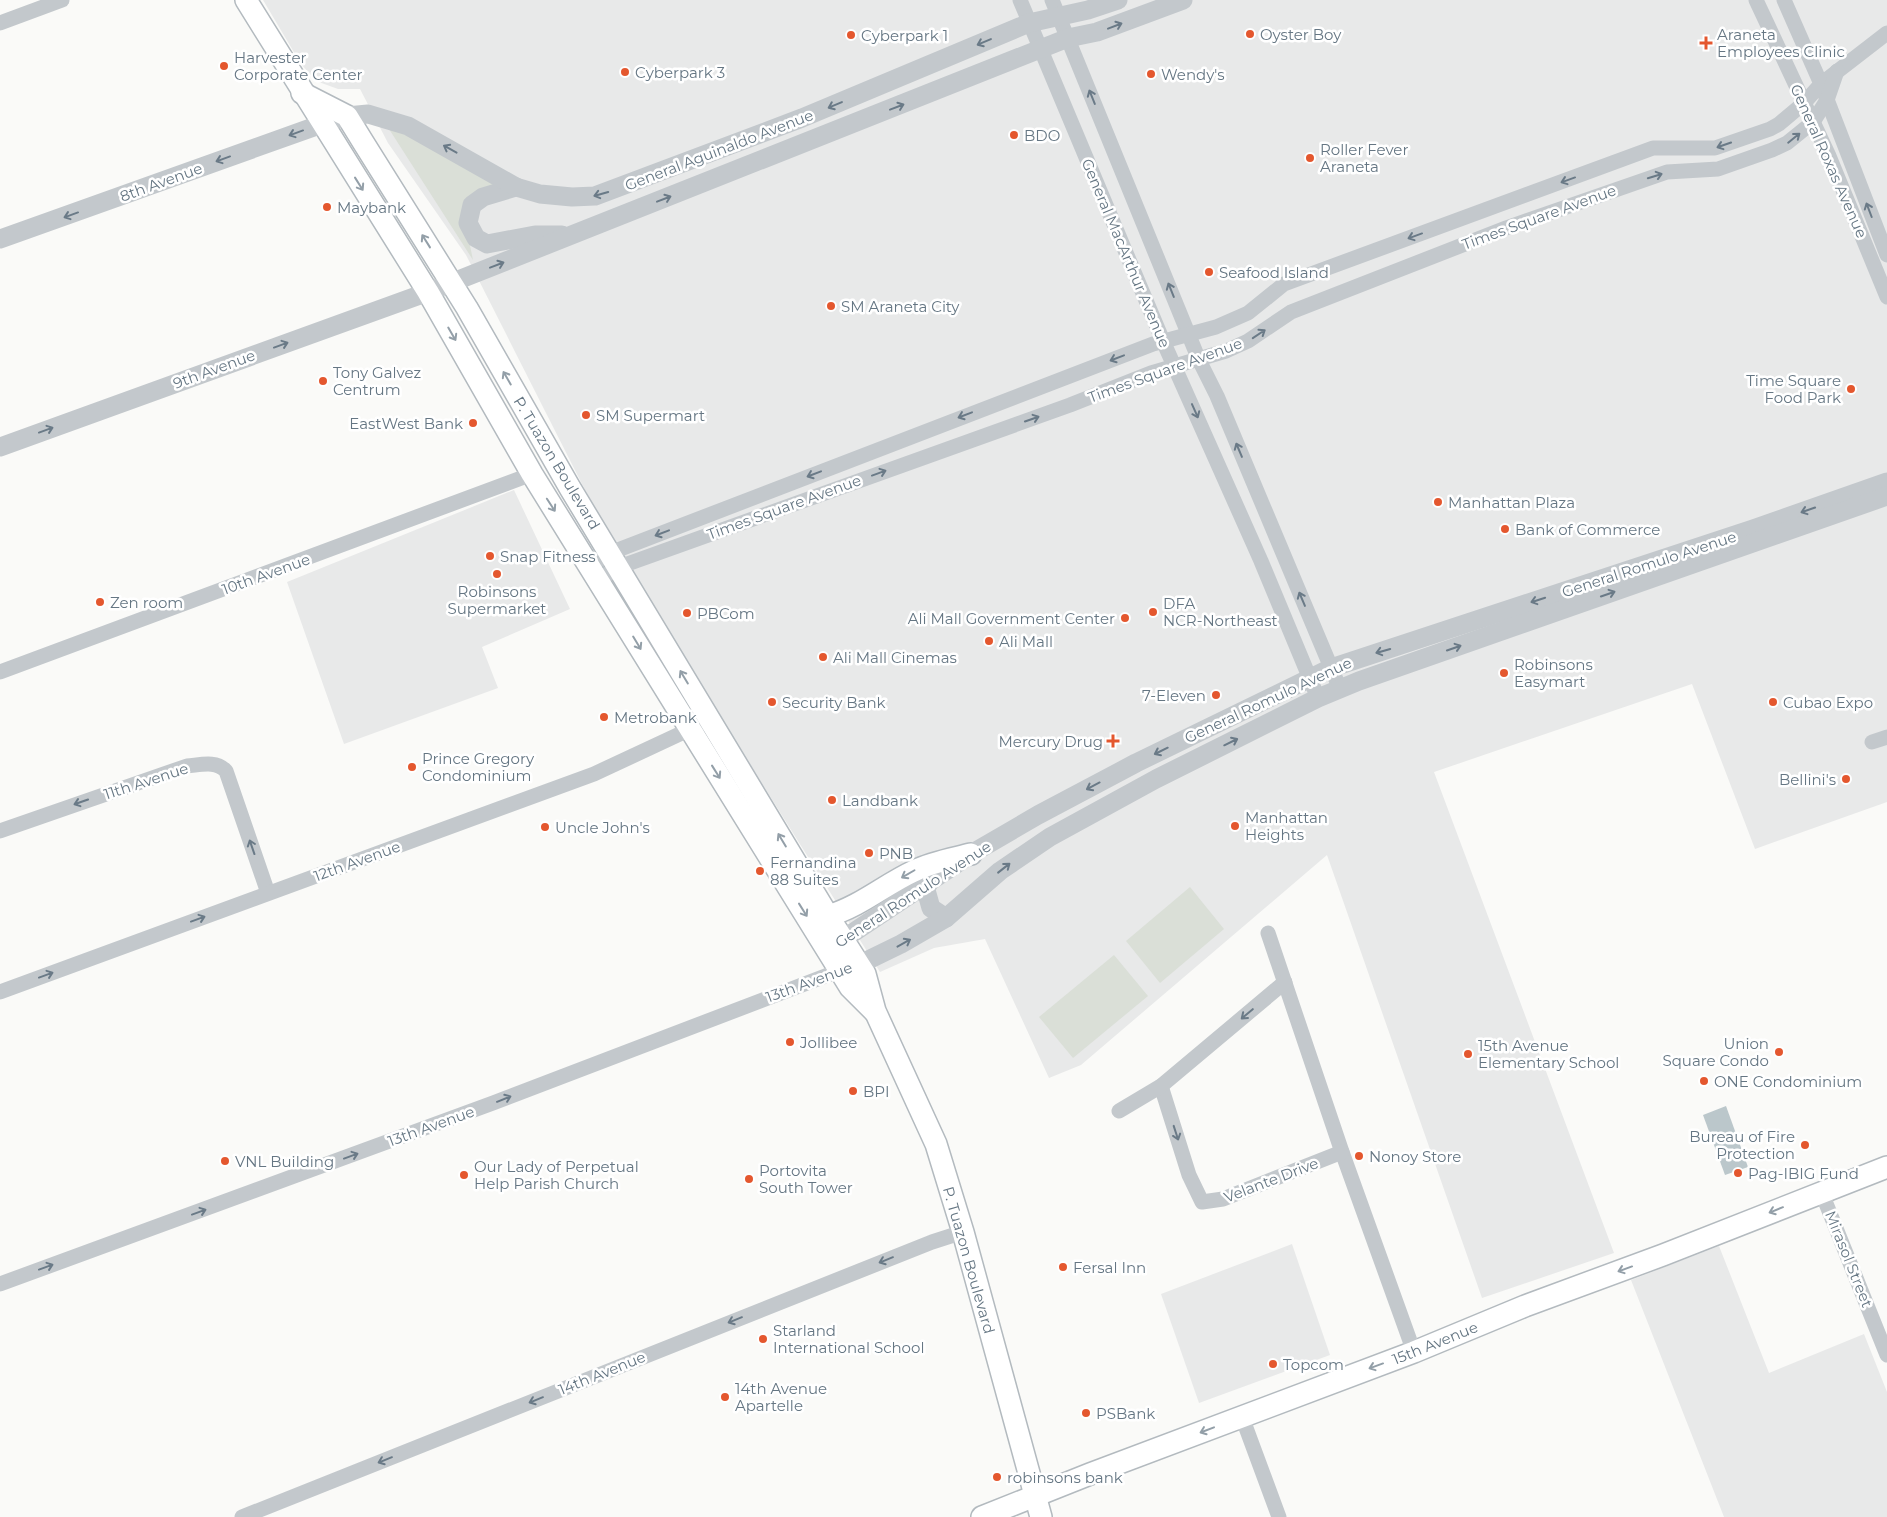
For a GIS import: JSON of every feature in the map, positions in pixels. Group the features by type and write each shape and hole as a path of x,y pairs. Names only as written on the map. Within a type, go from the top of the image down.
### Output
{"main road":[{"name":"P. Tuazon Boulevard","path":"246,0 302,94 428,292 532,474 690,731 836,945 860,964 875,1012 936,1144 963,1232 1041,1517"},
{"path":"302,94 347,116"},
{"name":"P. Tuazon Boulevard","path":"347,116 452,283 614,560 828,916 836,945 839,970 850,988 875,1012"},
{"path":"828,916 850,909 913,871 932,863 970,854"},
{"name":"15th Avenue","path":"982,1517 1414,1352 1525,1306 1695,1242 1887,1166"}],"street":[{"path":"0,23 62,0"},
{"name":"General MacArthur Avenue","path":"1020,0 1163,341 1261,561 1318,698"},
{"name":"General Aguinaldo Avenue","path":"322,124 347,116 368,114 408,126 516,186 540,194 572,197 595,196 802,118 1029,23 1054,8 1088,10 1118,0"},
{"name":"General Aguinaldo Avenue","path":"428,292 1068,38 1097,32 1183,0"},
{"name":"General Roxas Avenue","path":"1756,0 1813,122 1887,297"},
{"name":"General Roxas Avenue","path":"1784,0 1821,84 1887,255"},
{"name":"General MacArthur Avenue","path":"1054,8 1068,38 1199,360 1217,396 1340,689"},
{"name":"Times Square Avenue","path":"594,573 614,560 1163,341 1216,327 1248,313 1284,284 1653,148 1716,148 1779,124 1804,103 1821,84 1887,33"},
{"name":"Times Square Avenue","path":"614,560 1070,405 1151,373 1199,360 1248,341 1291,312 1506,228 1667,172 1718,169 1787,143 1813,122 1827,100 1837,72"},
{"name":"8th Avenue","path":"0,239 322,124"},
{"path":"516,186 496,192 472,204 468,224 476,238 488,244 535,235 573,235"},
{"name":"9th Avenue","path":"0,446 428,292"},
{"name":"10th Avenue","path":"0,672 532,474"},
{"name":"General Romulo Avenue","path":"860,964 901,944 946,918 1000,871 1050,837 1156,779 1318,698 1842,506 1887,482"},
{"name":"General Romulo Avenue","path":"836,945 970,854 1136,763 1331,668 1842,506 1887,496"},
{"name":"12th Avenue","path":"0,992 594,774 690,731 709,719"},
{"path":"1872,742 1887,737"},
{"name":"11th Avenue","path":"0,831 187,766 211,764 222,768 226,772 268,893"},
{"path":"929,881 926,890 931,908 946,918"},
{"path":"1268,933 1342,1152 1414,1352"},
{"name":"13th Avenue","path":"0,1284 484,1107 839,970 860,964"},
{"path":"1119,1111 1161,1086 1285,982"},
{"name":"Velante Drive","path":"1161,1086 1189,1175 1202,1202 1223,1199 1342,1152"},
{"name":"Mirasol Street","path":"1821,1192 1887,1355"},
{"name":"14th Avenue","path":"242,1517 932,1242 963,1232"},
{"path":"1242,1417 1279,1517"}],"shaded area":[{"path":"263,0 1887,0 1887,802 1755,849 1692,684 1434,772 1614,1253 1482,1298 1327,855 1081,1065 1049,1078 985,939 934,948 880,972 636,582 583,486 466,255 388,143 360,89 338,89 316,81 301,64"},
{"path":"389,129 413,137 499,183 463,211 473,260"},
{"path":"514,490 570,609 482,647 498,688 344,744 287,582"},
{"path":"1190,887 1224,929 1160,983 1126,941"},
{"path":"1114,955 1148,996 1073,1058 1039,1017"},
{"path":"1726,1106 1748,1167 1725,1175 1703,1115"},
{"path":"1292,1244 1330,1355 1199,1403 1161,1294"},
{"path":"1719,1246 1769,1373 1864,1334 1887,1392 1887,1517 1724,1517 1631,1280"}],"place":[{"name":"Oyster Boy","path":"1250,34"},
{"name":"Cyberpark 1","path":"851,35"},
{"name":"Araneta Employees Clinic","path":"1706,43"},
{"name":"Harvester Corporate Center","path":"224,66"},
{"name":"Cyberpark 3","path":"625,72"},
{"name":"Wendy's","path":"1151,74"},
{"name":"BDO","path":"1014,135"},
{"name":"Roller Fever Araneta","path":"1310,158"},
{"name":"Maybank","path":"327,207"},
{"name":"Seafood Island","path":"1209,272"},
{"name":"SM Araneta City","path":"831,306"},
{"name":"Tony Galvez Centrum","path":"323,381"},
{"name":"Time Square Food Park","path":"1851,389"},
{"name":"SM Supermart","path":"586,415"},
{"name":"EastWest Bank","path":"473,423"},
{"name":"Manhattan Plaza","path":"1438,502"},
{"name":"Bank of Commerce","path":"1505,529"},
{"name":"Snap Fitness","path":"490,556"},
{"name":"Robinsons Supermarket","path":"497,574"},
{"name":"Zen room","path":"100,602"},
{"name":"DFA NCR-Northeast","path":"1153,612"},
{"name":"PBCom","path":"687,613"},
{"name":"Ali Mall Government Center","path":"1125,618"},
{"name":"Ali Mall","path":"989,641"},
{"name":"Ali Mall Cinemas","path":"823,657"},
{"name":"Robinsons Easymart","path":"1504,673"},
{"name":"7-Eleven","path":"1216,695"},
{"name":"Security Bank","path":"772,702"},
{"name":"Cubao Expo","path":"1773,702"},
{"name":"Metrobank","path":"604,717"},
{"name":"Mercury Drug","path":"1113,741"},
{"name":"Prince Gregory Condominium","path":"412,767"},
{"name":"Bellini's","path":"1846,779"},
{"name":"Landbank","path":"832,800"},
{"name":"Manhattan Heights","path":"1235,826"},
{"name":"Uncle John's","path":"545,827"},
{"name":"PNB","path":"869,853"},
{"name":"Fernandina 88 Suites","path":"760,871"},
{"name":"Jollibee","path":"790,1042"},
{"name":"Union Square Condo","path":"1779,1052"},
{"name":"15th Avenue Elementary School","path":"1468,1054"},
{"name":"ONE Condominium","path":"1704,1081"},
{"name":"BPI","path":"853,1091"},
{"name":"Bureau of Fire Protection","path":"1805,1145"},
{"name":"Nonoy Store","path":"1359,1156"},
{"name":"VNL Building","path":"225,1161"},
{"name":"Pag-IBIG Fund","path":"1738,1173"},
{"name":"Our Lady of Perpetual Help Parish Church","path":"464,1175"},
{"name":"Portovita South Tower","path":"749,1179"},
{"name":"Fersal Inn","path":"1063,1267"},
{"name":"Starland International School","path":"763,1339"},
{"name":"Topcom","path":"1273,1364"},
{"name":"14th Avenue Apartelle","path":"725,1397"},
{"name":"PSBank","path":"1086,1413"},
{"name":"robinsons bank","path":"997,1477"}]}
